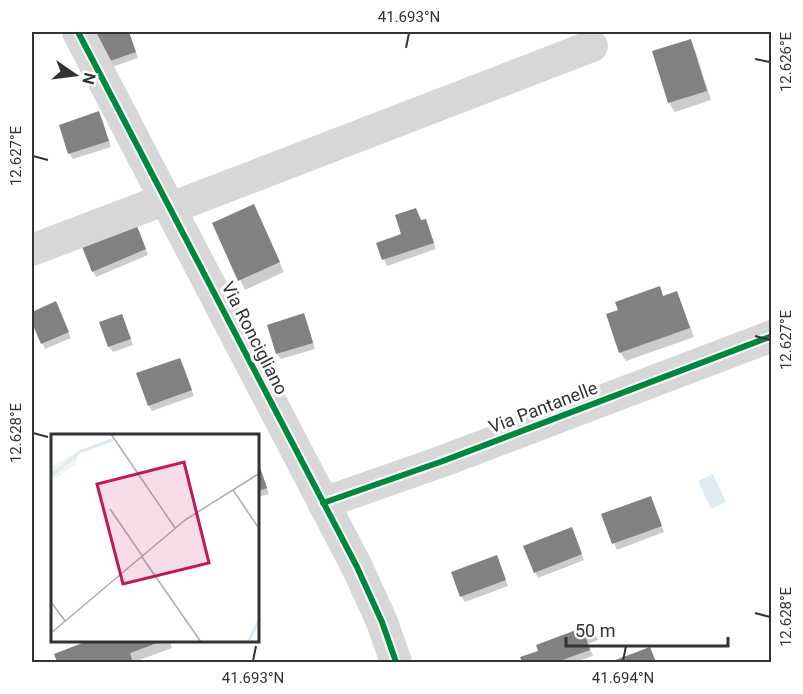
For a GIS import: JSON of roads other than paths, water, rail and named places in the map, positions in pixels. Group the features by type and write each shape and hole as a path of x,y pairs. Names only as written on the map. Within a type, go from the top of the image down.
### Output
{"street":[{"name":"Via Roncigliano","path":"78,32 368,590 396,663"},
{"path":"32,250 168,204 592,46"},
{"name":"Via Pantanelle","path":"323,503 442,461 771,336"}]}
